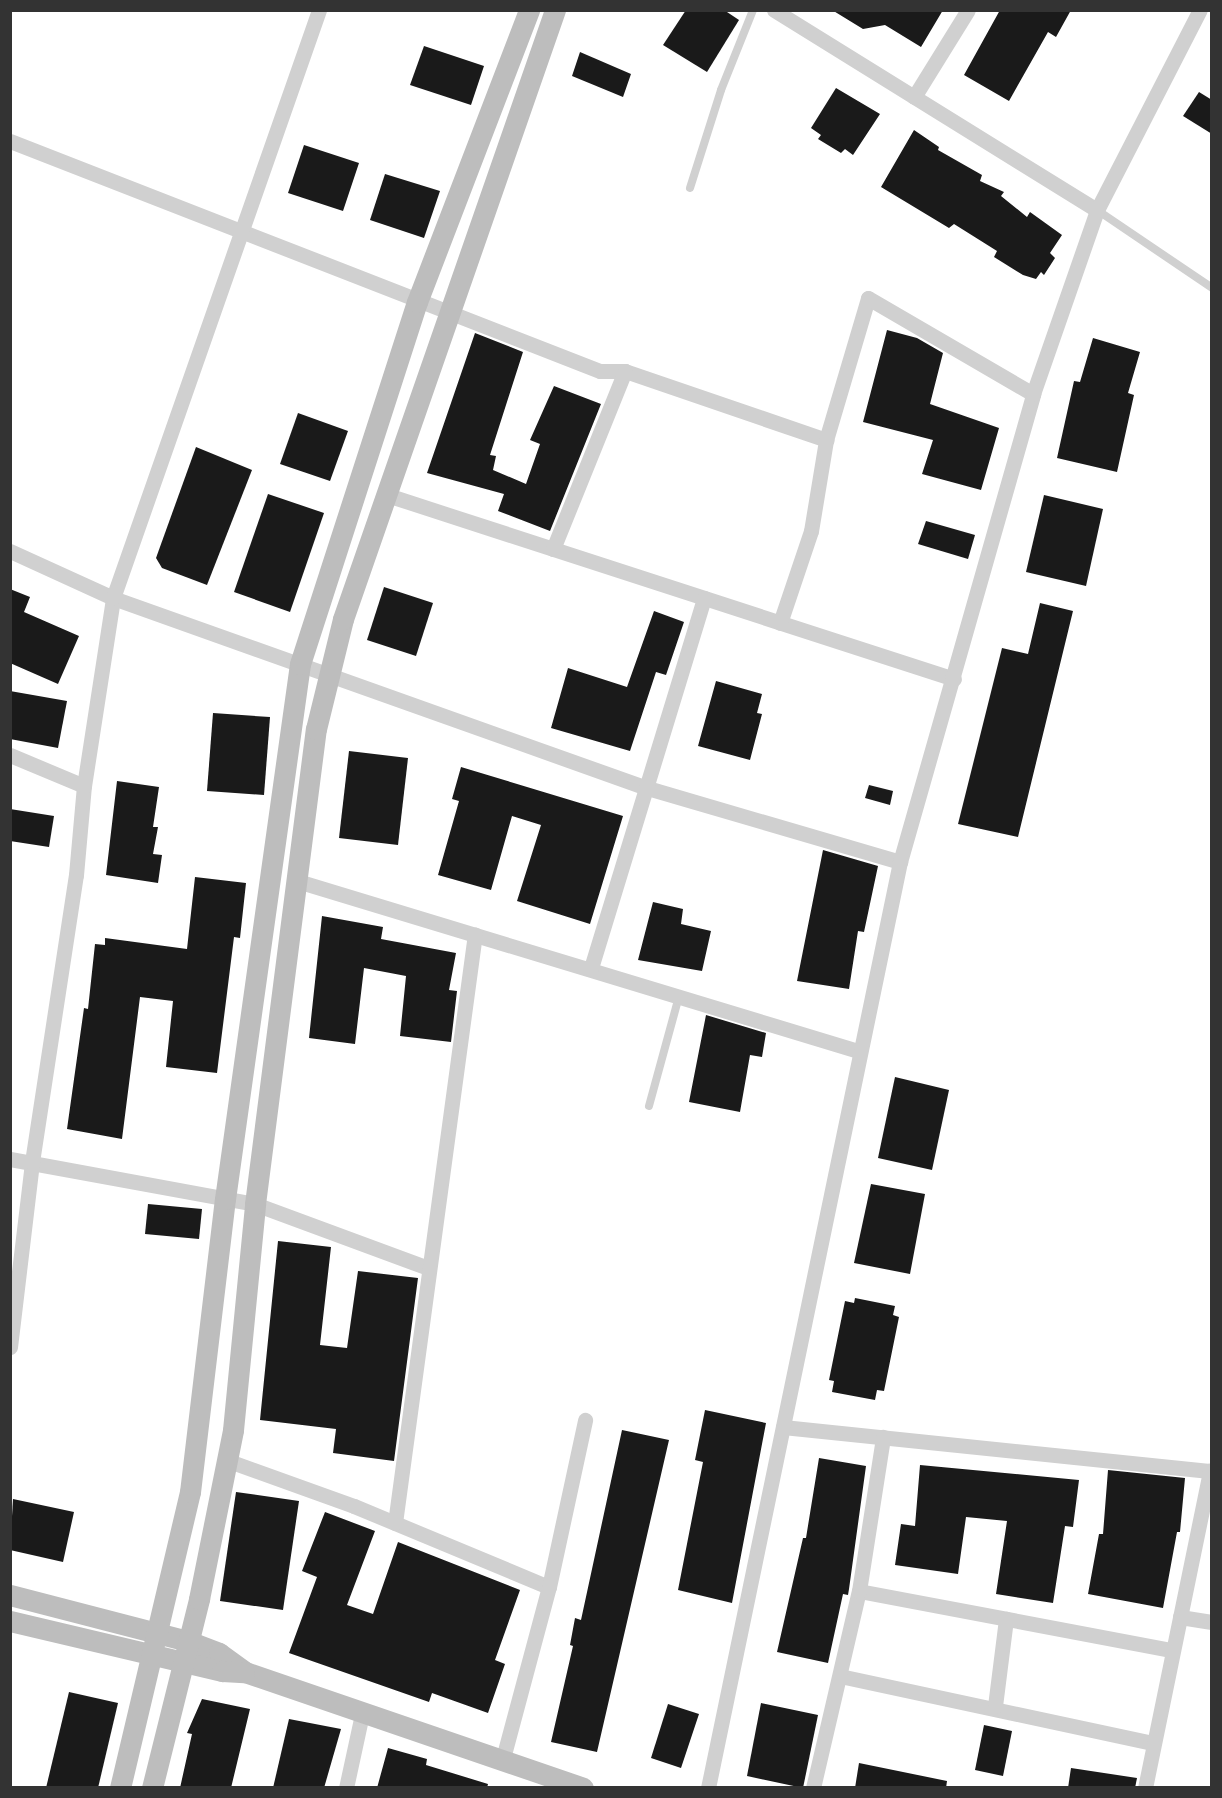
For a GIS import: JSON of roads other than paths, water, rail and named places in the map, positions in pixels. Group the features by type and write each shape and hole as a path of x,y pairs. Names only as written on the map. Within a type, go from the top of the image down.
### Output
{"street":[{"path":"10,1347 32,1162 76,875 84,786 113,598 319,10"},
{"path":"120,1788 190,1492 225,1199 300,664 417,302 529,10"},
{"path":"152,1788 233,1430 255,1204 294,880 316,729 343,619 555,10"},
{"path":"774,10 1097,210"},
{"path":"914,97 968,10"},
{"path":"708,1788 858,1051 900,862 954,680 1033,394 1097,210 1200,10"},
{"path":"10,141 241,234 600,371 625,371 826,440"},
{"path":"780,623 811,531 826,440 868,298 1033,394"},
{"path":"552,549 625,371"},
{"path":"387,495 954,680"},
{"path":"10,551 113,598 330,673 644,787 900,862"},
{"path":"591,968 644,787 704,598"},
{"path":"10,755 84,786"},
{"path":"294,880 591,968 858,1051"},
{"path":"395,1523 475,934"},
{"path":"10,1160 32,1162 255,1204 428,1268"},
{"path":"502,1762 549,1587 585,1420"},
{"path":"783,1427 1211,1471 1171,1650 1144,1788"},
{"path":"813,1788 859,1591 883,1437"},
{"path":"226,1460 395,1523 549,1587"},
{"path":"859,1591 1171,1650"},
{"path":"10,1595 157,1633 184,1651 222,1671 245,1672 583,1788"},
{"path":"1180,1617 1212,1622"},
{"path":"995,1707 1006,1619"},
{"path":"10,1621 151,1654 184,1651"},
{"path":"840,1676 995,1707 1152,1743"},
{"path":"346,1788 362,1714"}],"lane":[{"path":"690,188 721,90 753,10"},
{"path":"1097,210 1212,288"},
{"path":"649,1106 679,996"}]}
